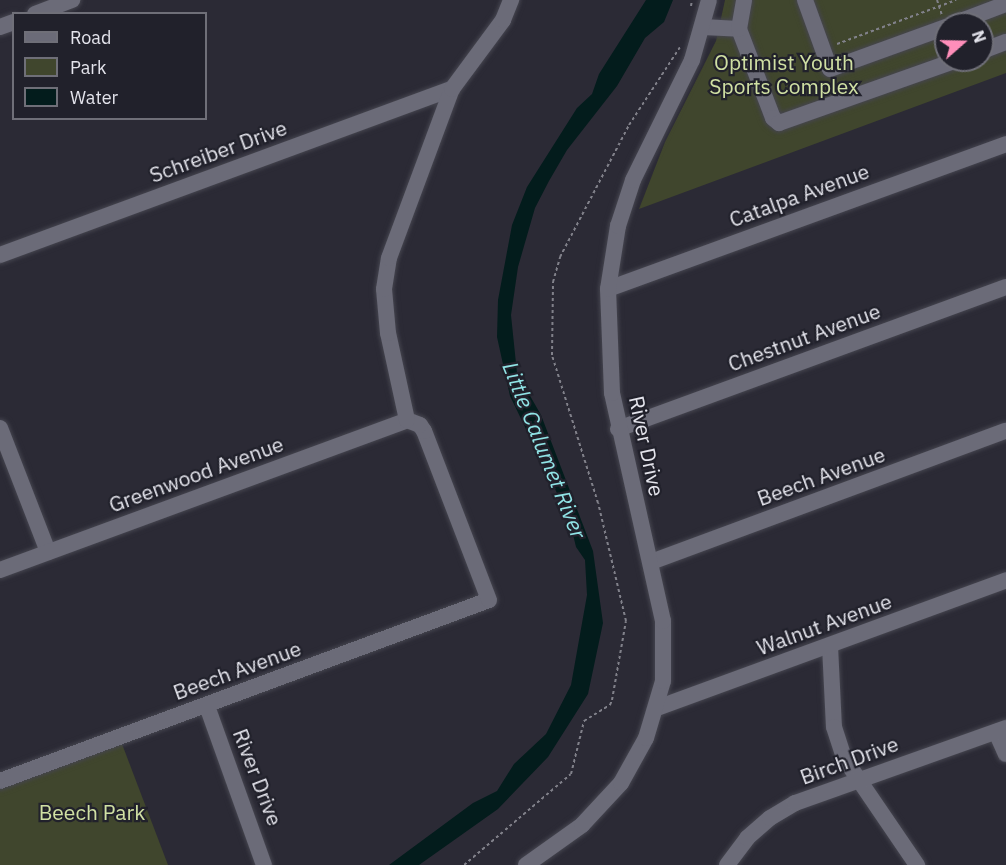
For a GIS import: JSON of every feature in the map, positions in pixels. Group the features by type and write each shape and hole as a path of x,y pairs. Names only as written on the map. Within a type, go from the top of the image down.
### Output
{"street":[{"path":"40,12 72,0"},
{"path":"407,420 387,325 385,273 452,89 503,20 510,0"},
{"name":"River Drive","path":"526,865 562,842 602,807 633,762 657,708 665,649 651,562 618,429 608,357 608,288 618,226 633,180 692,60 709,0"},
{"path":"744,0 739,29 773,118 779,123 934,68"},
{"path":"805,0 830,69 934,29"},
{"path":"983,12 1006,4"},
{"path":"703,27 739,29"},
{"name":"Schreiber Drive","path":"0,255 452,89"},
{"name":"Catalpa Avenue","path":"608,288 1006,144"},
{"name":"Chestnut Avenue","path":"618,429 1006,287"},
{"name":"Greenwood Avenue","path":"0,570 407,420"},
{"name":"Beech Avenue","path":"0,781 489,600 424,431 420,424 407,420"},
{"path":"0,428 48,552"},
{"name":"Beech Avenue","path":"651,562 1006,431"},
{"name":"Walnut Avenue","path":"657,708 1006,580"},
{"path":"830,646 834,727 844,758 917,865"},
{"name":"River Drive","path":"207,706 264,865"},
{"path":"1001,730 1006,754"},
{"name":"Birch Drive","path":"727,865 747,838 770,818 795,803 1001,730"}],"path":[{"path":"689,15 693,0"},
{"path":"937,0 942,12"},
{"path":"828,47 956,0"},
{"path":"464,865 570,774 584,721 610,705 612,700 626,621 598,502 552,355 553,282 560,257 629,125 680,48 683,37"}],"green space":[{"name":"Optimist Youth Sports Complex","path":"725,0 1006,0 1006,73 639,209 665,142 716,41"},
{"name":"Beech Park","path":"122,744 168,865 0,865 0,789"}],"water":[{"name":"Little Calumet River","path":"646,0 673,0 664,22 645,38 617,86 567,150 535,208 518,267 511,315 517,373 541,415 593,551 603,623 588,694 548,757 498,809 419,865 389,865 473,803 497,791 514,764 546,734 571,685 587,595 585,560 576,547 569,518 510,396 497,337 498,300 512,225 527,187 577,108 592,94 599,74"}]}
